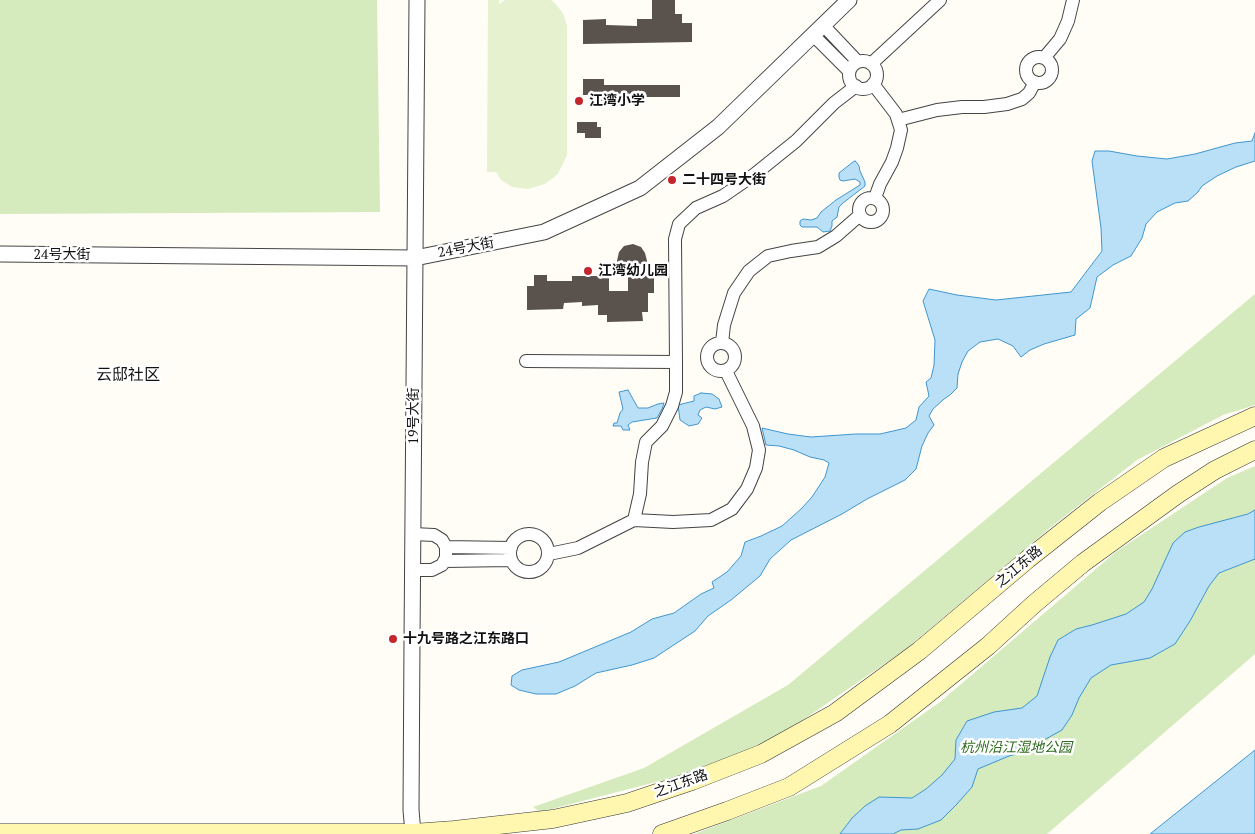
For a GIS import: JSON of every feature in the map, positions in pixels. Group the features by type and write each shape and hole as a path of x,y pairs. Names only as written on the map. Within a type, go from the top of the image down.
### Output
{"main road":[{"name":"之江东路","path":"0,833 412,834 553,819 627,803 692,781 761,754 835,713 919,651 1028,559 1100,502 1164,458 1255,416"},
{"path":"662,834 789,787 883,728 988,646 1083,563 1178,494 1215,470 1255,450"},
{"path":"548,834 554,827 616,813 638,805 647,796"}],"street":[{"name":"19号大街","path":"412,834 412,570 417,0"},
{"name":"24号大街","path":"0,254 415,258 544,232 640,188 718,127 849,0"},
{"path":"849,71 851,67 865,63 940,0"},
{"path":"1044,58 1060,39 1068,21 1073,0"},
{"path":"818,30 876,71 873,84 865,88 856,86 850,80 849,71 818,30"},
{"path":"1036,57 1044,58 1048,60 1051,66 1052,72 1050,77 1043,82 1034,82 1026,74 1026,65 1036,57"},
{"path":"898,120 937,110 984,107 1022,100 1029,93 1034,82"},
{"path":"873,84 896,114 902,130 892,162 875,198"},
{"path":"634,520 640,494 642,462 646,442 662,426 672,406 676,392 676,239 679,224 696,208 723,196 756,174 796,141 834,104 856,86"},
{"path":"866,198 875,198 883,206 883,210 878,220 866,221 860,215 859,208 866,198"},
{"path":"722,343 724,325 734,293 749,271 768,256 818,247 836,236 860,215"},
{"path":"722,343 731,347 734,351 735,360 730,369 721,372 713,369 708,362 708,353 713,346 722,343"},
{"path":"526,361 676,362"},
{"path":"549,554 578,548 634,520 673,522 711,520 732,509 746,489 756,468 759,450 753,426 726,371"},
{"path":"412,570 432,570 442,565 446,558 446,547 442,540 434,535 413,534"},
{"path":"529,534 541,538 545,542 549,554 544,566 533,573 520,570 514,566 511,554 513,542 523,535 529,534"},
{"path":"446,547 511,554"},
{"path":"444,561 511,554"}],"green space":[{"path":"0,0 377,0 380,212 0,214"},
{"path":"488,0 499,0 499,4 505,0 550,0 563,13 567,26 567,155 558,174 545,184 528,189 512,187 501,180 496,172 487,172"},
{"path":"1255,294 1255,405 1223,415 1137,460 1051,527 906,649 787,731 706,769 540,812 533,807 644,768 788,685"},
{"name":"杭州沿江湿地公园","path":"1255,466 1255,654 1047,834 694,834 821,786 940,702 1117,551 1227,478"}],"water":[{"path":"1255,133 1255,161 1217,176 1202,186 1188,201 1175,203 1157,212 1146,224 1142,238 1131,256 1113,265 1097,277 1090,308 1076,319 1075,335 1044,344 1030,350 1021,357 1013,346 998,339 980,342 968,351 958,374 957,388 933,409 929,416 934,425 922,446 916,469 905,480 791,540 770,559 760,576 708,616 695,631 654,658 596,673 575,686 556,694 536,694 519,690 511,685 512,676 522,670 559,662 631,632 652,619 674,613 701,594 714,588 712,582 727,572 741,556 745,542 782,526 801,509 812,497 825,477 829,463 794,450 766,445 762,428 811,437 880,434 906,428 916,420 919,407 929,396 926,382 931,378 934,365 935,340 923,301 929,289 996,300 1071,292 1102,251 1101,228 1092,161 1095,151 1109,151 1167,159 1195,154 1235,143 1252,141"},
{"path":"855,161 859,166 865,186 839,207 837,217 832,221 830,231 823,232 817,227 802,227 800,221 817,218 821,212 836,200 860,185 860,182 855,179 843,181 839,177 839,173"},
{"path":"628,390 638,408 648,408 664,403 657,418 632,422 628,425 630,430 623,430 621,426 613,426 614,423 617,423 623,409 619,392"},
{"path":"701,393 712,394 719,399 722,407 715,409 706,407 700,410 698,415 702,418 698,424 689,426 680,420 678,405 694,401 694,396"},
{"path":"1255,510 1255,559 1219,573 1209,586 1175,644 1150,658 1111,665 1091,678 1062,730 1044,740 1032,750 1009,756 978,769 972,787 941,820 918,829 901,830 893,834 840,834 852,818 879,797 912,798 942,775 955,759 956,740 967,721 994,712 1022,708 1037,696 1050,657 1058,640 1076,629 1126,614 1144,602 1173,543 1185,532 1248,514"},
{"path":"1255,750 1255,834 1150,834"}],"building":[{"path":"652,0 675,0 675,14 682,14 682,23 692,23 692,42 583,44 583,20 606,19 606,25 637,26 637,19 652,19"},
{"path":"583,79 604,79 604,85 680,85 680,97 626,97 626,101 590,101 590,95 583,95"},
{"path":"577,122 597,122 597,127 601,127 601,138 585,138 585,133 577,133"},
{"path":"633,244 641,247 647,261 640,276 654,275 654,293 648,293 648,312 642,312 643,321 607,322 607,315 598,315 598,305 582,306 582,302 564,303 563,309 527,310 527,286 534,286 534,275 547,275 547,281 572,281 572,276 609,274 609,291 628,291 628,272 620,268 617,261 619,252 624,246"}],"place":[{"name":"江湾小学","path":"579,101"},
{"name":"二十四号大街","path":"672,180"},
{"name":"江湾幼儿园","path":"588,271"},
{"name":"十九号路之江东路口","path":"393,639"}],"district":[{"name":"云邸社区","path":"128,375"}]}
